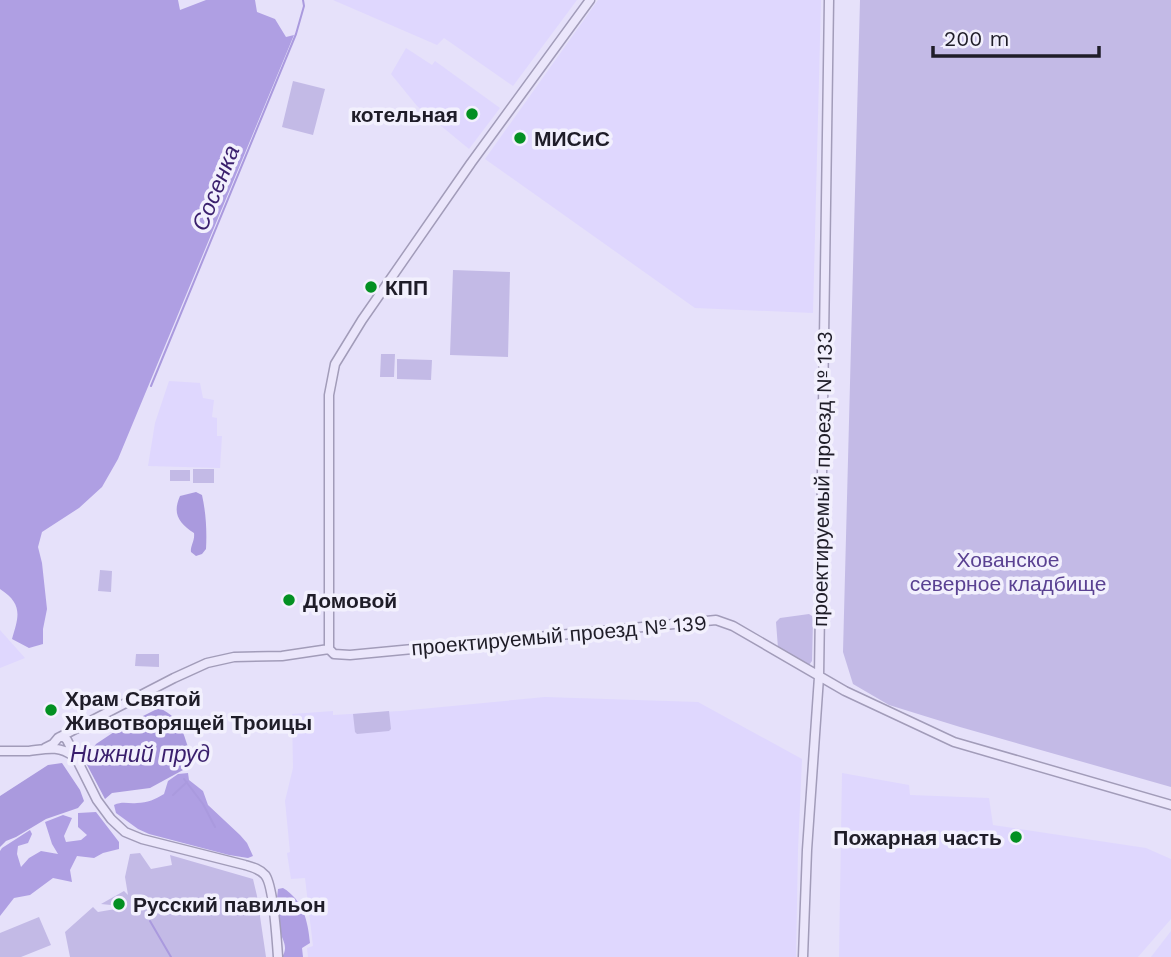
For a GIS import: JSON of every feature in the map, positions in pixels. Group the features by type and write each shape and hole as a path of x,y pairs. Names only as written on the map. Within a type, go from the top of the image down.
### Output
{"street":[{"path":"329,649 329,395 335,364 365,315 482,147 590,0"},
{"name":"проектируемый проезд № 133","path":"803,957 807,850 819,677 829,0"},
{"name":"проектируемый проезд № 139","path":"0,751 30,751 62,743 80,727 174,678 220,659 282,656 329,649 334,654 350,655 716,620 733,626 819,677 954,741 1171,805"},
{"path":"62,743 75,758 100,804 125,832 142,839 245,865 264,874 269,881 271,892 278,957"}],"shaded area":[{"path":"0,0 178,0 180,10 206,0 255,0 257,12 275,19 286,37 294,35 118,459 102,487 79,508 42,532 38,547 47,609 43,644 29,648 12,639 17,617 16,605 0,589"},
{"path":"333,0 577,0 513,86 444,38 437,45"},
{"path":"598,0 821,0 813,313 695,308 485,159"},
{"path":"406,48 432,65 435,61 500,108 469,149 417,106 391,74"},
{"path":"169,381 200,383 203,398 214,400 212,417 217,418 217,436 222,436 220,468 148,466 155,423"},
{"path":"0,630 25,658 0,668"},
{"path":"545,697 698,702 802,759 796,957 308,957 307,948 313,946 305,878 291,879 287,853 290,852 285,801 293,768 292,714 333,711 333,715 400,711"},
{"path":"188,773 189,780 203,791 208,805 240,835 253,856 248,858 229,855 149,834 116,813 114,805 155,799 164,794 168,781 178,774"},
{"path":"842,773 909,785 910,795 989,798 993,825 1146,848 1171,859 1171,919 1138,957 839,957"},
{"path":"96,812 119,842 119,849 94,858 77,856 70,870 72,882 53,878 30,895 14,898 0,916 2,848 30,830 32,834 28,843 18,846 17,854 21,867 41,851 58,854 45,822 63,815 72,818 64,836 66,842 81,840 87,835 78,827 78,813"},
{"path":"283,888 300,905 306,919 310,943 302,948 303,957 282,957 285,947 277,904 278,889"},
{"path":"1171,931 1171,957 1151,957"}],"green space":[{"name":"Хованское северное кладбище","path":"860,0 1171,0 1171,787 889,705 853,684 843,652"},
{"path":"293,81 325,89 313,135 282,127"},
{"path":"453,270 510,272 508,357 450,355"},
{"path":"381,354 395,354 394,377 380,377"},
{"path":"397,359 432,360 431,380 397,379"},
{"path":"193,469 214,469 214,483 193,483"},
{"path":"170,470 190,470 190,481 170,481"},
{"path":"100,570 112,571 111,592 98,591"},
{"path":"809,614 813,620 812,661 806,665 778,648 776,622 780,618"},
{"path":"136,654 159,654 159,667 135,666"},
{"path":"389,711 389,731 355,732 353,714"},
{"path":"140,853 151,869 172,865 170,855 253,879 266,957 70,957 65,932 93,907 98,912 121,908 101,904 124,891 128,895 125,877 130,854"},
{"path":"39,917 51,945 21,957 0,957 0,933"}],"water":[{"path":"196,492 202,495 206,549 196,556 191,552 194,533 181,522 177,508 180,496"},
{"name":"Нижний пруд","path":"159,708 173,717 183,733 191,755 183,770 150,788 112,793 105,799 85,761 96,744 123,726"},
{"path":"62,763 84,801 78,808 46,819 0,847 0,796 48,765"}],"waterway":[{"name":"Сосенка","path":"151,386 296,34 304,6 303,0"},
{"path":"184,779 203,804 215,827"},
{"path":"173,795 187,782"},
{"path":"150,921 171,957"}],"place":[{"name":"котельная","path":"472,114"},
{"name":"МИСиС","path":"520,138"},
{"name":"КПП","path":"371,287"},
{"name":"Домовой","path":"289,600"},
{"name":"Храм Святой Животворящей Троицы","path":"51,710"},
{"name":"Пожарная часть","path":"1016,837"},
{"name":"Русский павильон","path":"119,904"}]}
